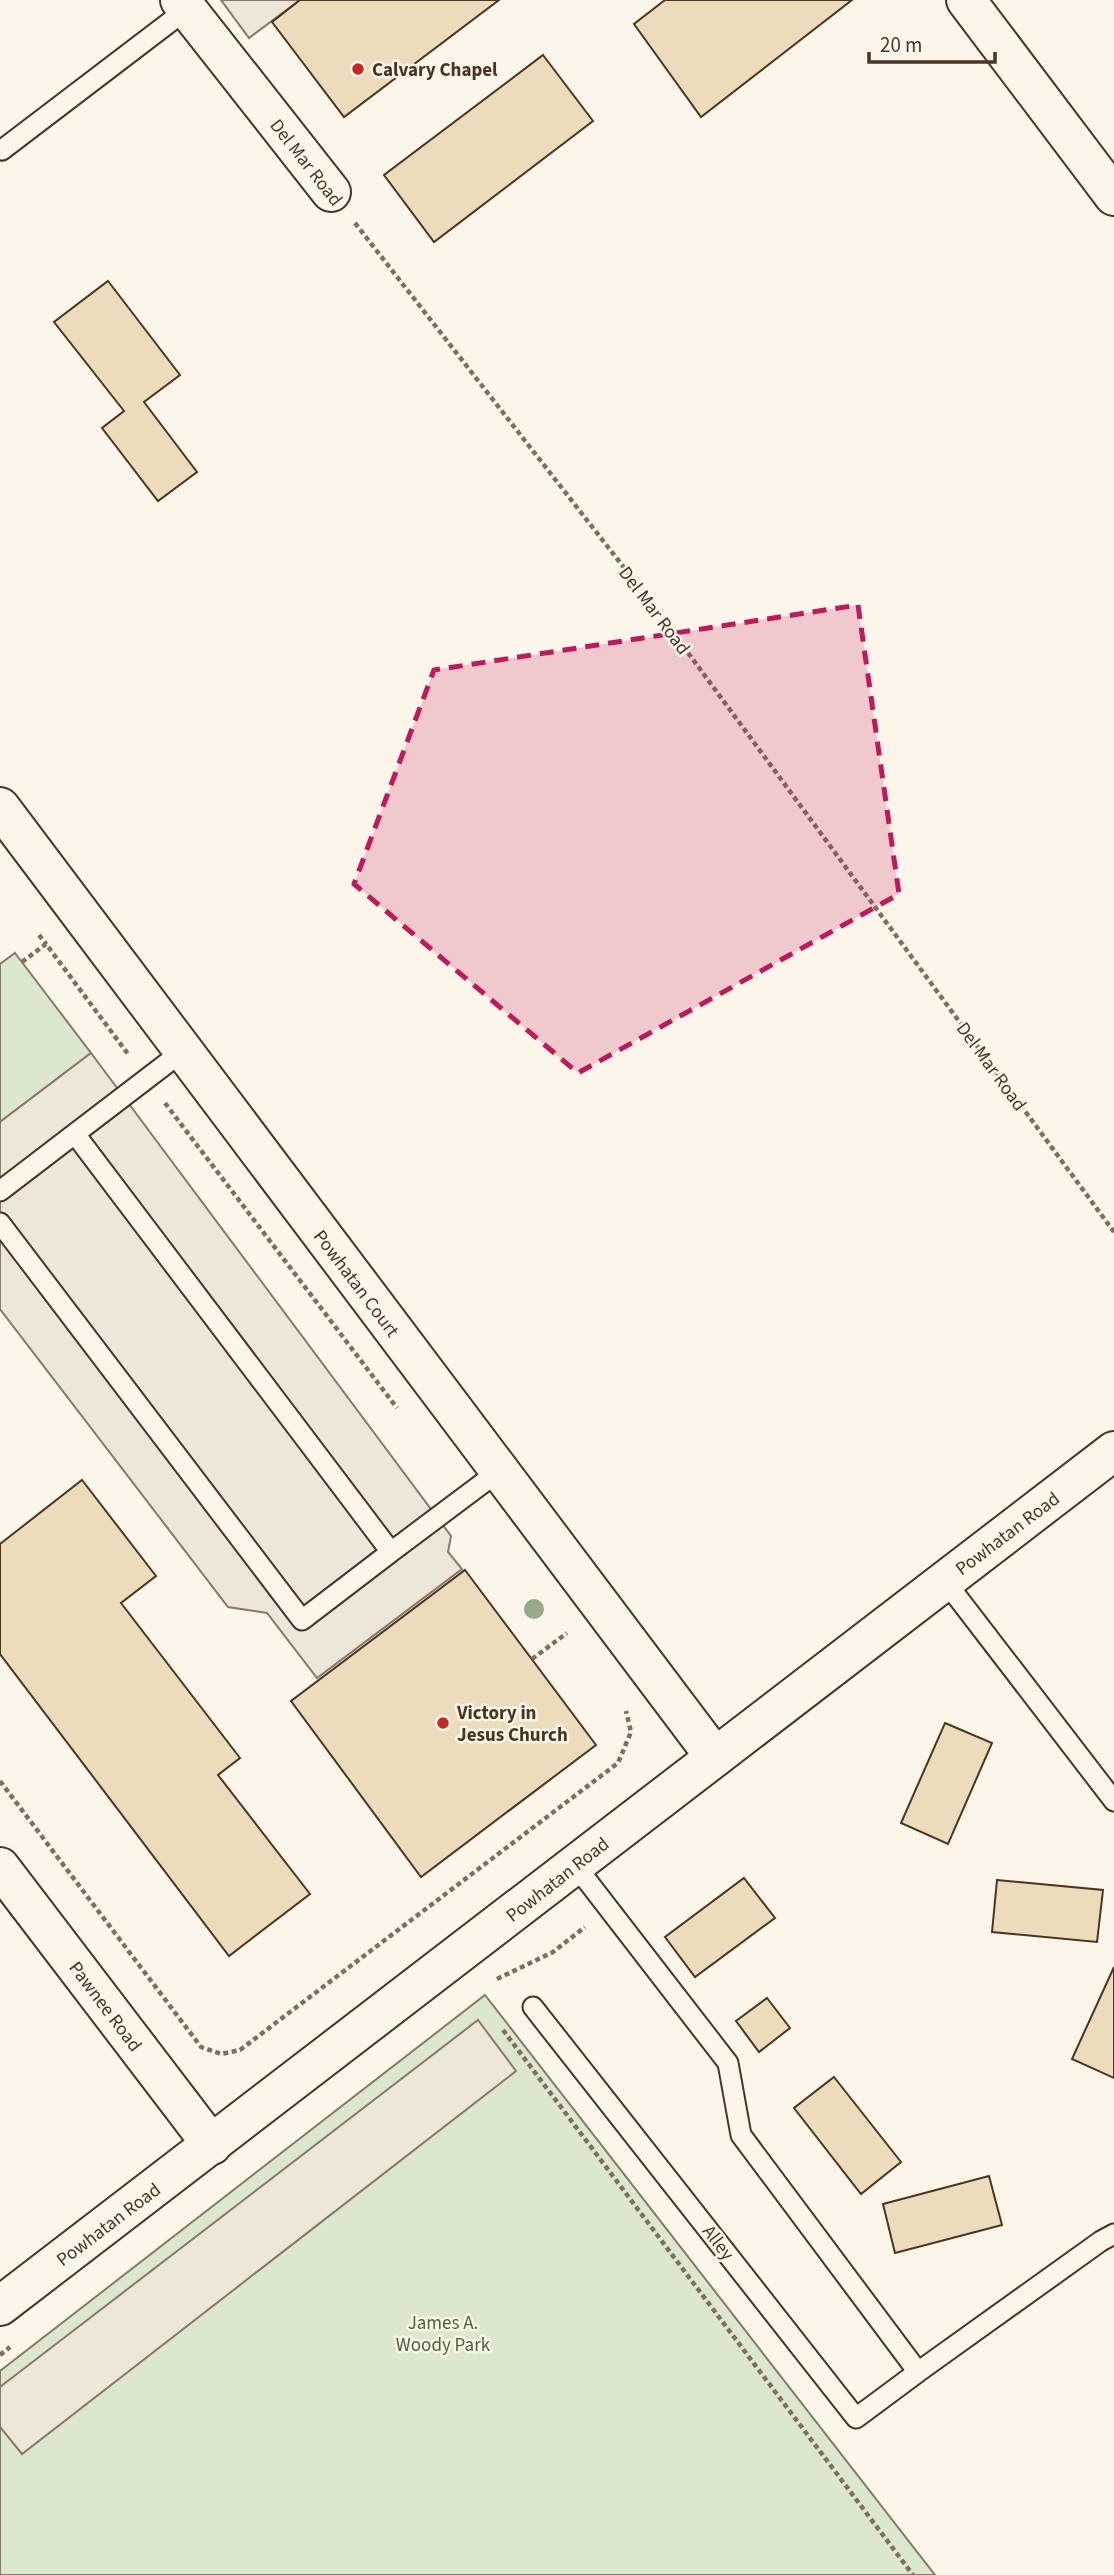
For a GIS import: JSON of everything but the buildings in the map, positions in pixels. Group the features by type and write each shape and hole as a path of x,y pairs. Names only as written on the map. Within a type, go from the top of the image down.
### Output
{"street":[{"path":"966,0 1114,196"},
{"name":"Del Mar Road","path":"183,4 331,192"},
{"name":"Powhatan Court","path":"0,807 715,1758"},
{"name":"Powhatan Road","path":"0,2306 1114,1451"},
{"name":"Pawnee Road","path":"0,1867 212,2145"}],"lane":[{"path":"0,149 183,4"},
{"path":"0,1191 183,1051"},
{"path":"75,1134 391,1552"},
{"path":"0,1223 302,1620 499,1471"},
{"path":"945,1581 1114,1801"},
{"path":"576,1865 728,2063 741,2135 918,2372 1114,2234"},
{"name":"Alley","path":"533,2007 856,2418 918,2372"}],"path":[{"name":"Del Mar Road","path":"331,192 647,597 1114,1232"},
{"path":"39,935 46,944"},
{"path":"532,1659 568,1633"},
{"path":"503,2030 913,2575"}],"highlighted area":[{"path":"858,605 899,894 578,1073 354,884 434,670"}],"green space":[{"path":"15,953 91,1053 0,1122 0,964"},
{"name":"James A. Woody Park","path":"485,1995 935,2575 0,2575 0,2371"}],"shaded area":[{"path":"221,0 300,0 249,38"},
{"path":"91,1053 451,1536 448,1552 462,1569 317,1678 267,1613 228,1607 0,1309 0,1122"},
{"path":"478,2020 516,2071 22,2454 0,2427 0,2387"}],"place":[{"name":"Calvary Chapel","path":"358,69"},
{"name":"Victory in Jesus Church","path":"443,1723"}]}
